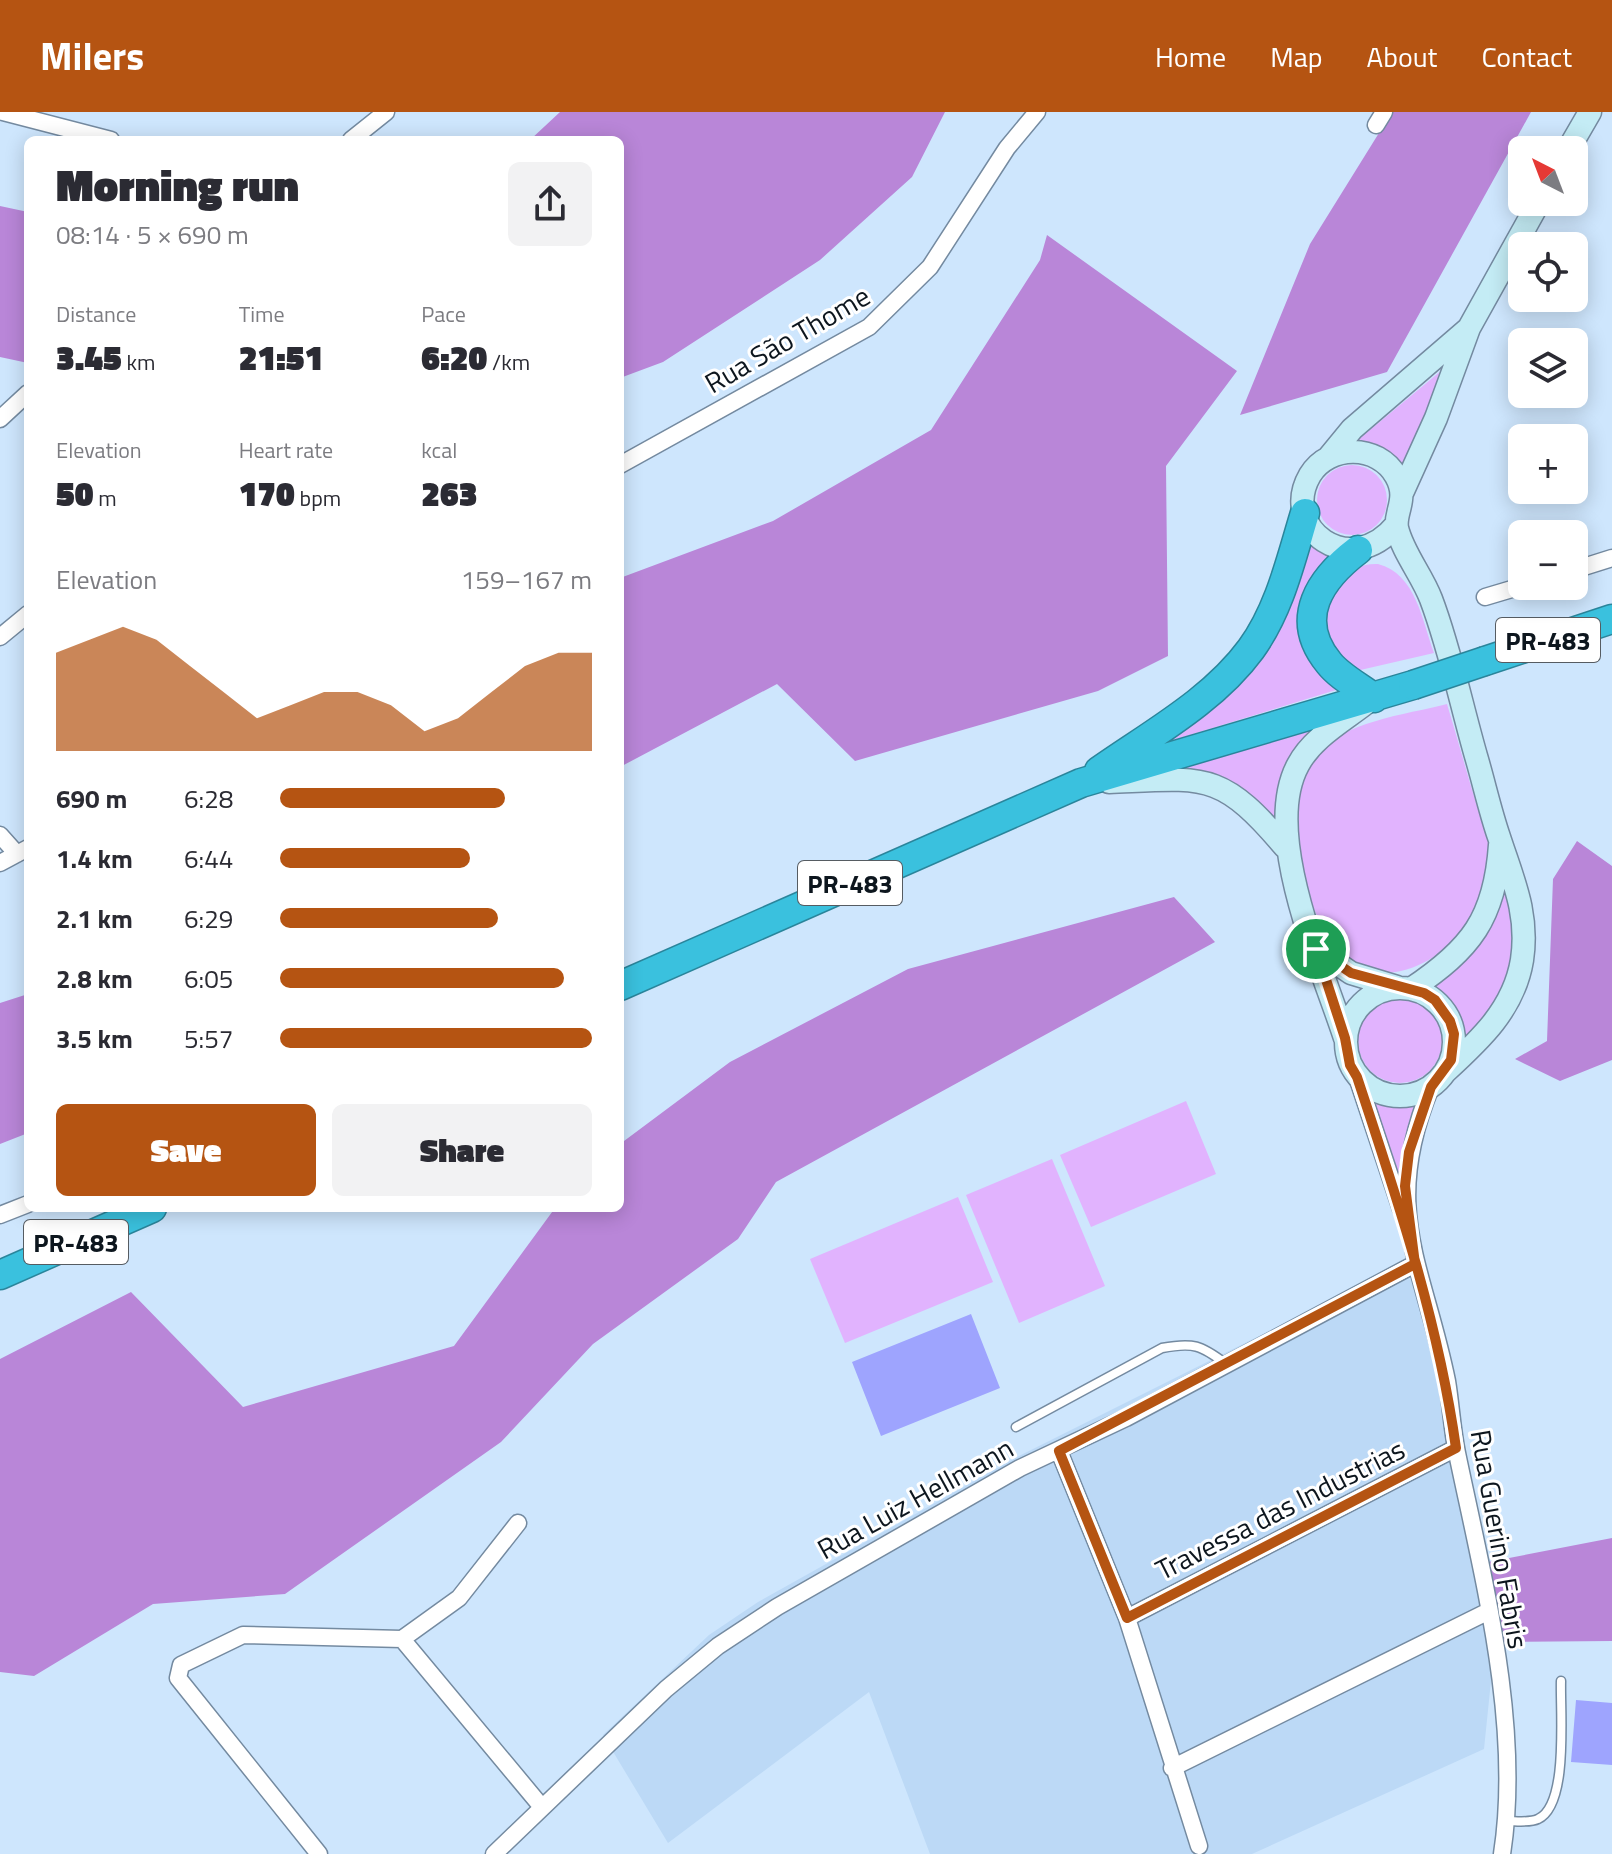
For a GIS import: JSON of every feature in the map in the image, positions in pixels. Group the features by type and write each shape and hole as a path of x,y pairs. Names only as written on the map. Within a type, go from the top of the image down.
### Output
{"highway":[{"path":"1081,783 1207,694 1251,649 1280,594 1305,513"},
{"path":"1358,550 1332,570 1320,585 1314,604 1314,628 1319,649 1330,665 1374,698"},
{"name":"PR-483","path":"624,982 1081,783 1374,698 1612,619"},
{"name":"PR-483","path":"0,1275 143,1212"}],"street":[{"path":"3,112 96,136"},
{"path":"356,136 386,112"},
{"name":"Rua São Thome","path":"624,463 878,320 930,267 1007,148 1037,112"},
{"path":"1576,136 1590,112"},
{"path":"1357,1077 1378,1093 1405,1097 1438,1080 1491,1027 1516,986 1525,926 1513,870 1500,839 1431,599 1396,525 1402,493 1436,418 1469,328 1531,216"},
{"path":"1396,525 1373,546 1358,550 1330,545 1310,526 1305,513 1303,500 1310,476 1352,429 1469,328"},
{"path":"0,419 24,397"},
{"path":"1328,458 1346,451 1365,452 1389,468 1402,493"},
{"path":"1588,566 1612,558"},
{"path":"1485,597 1508,590"},
{"path":"0,637 24,617"},
{"path":"1374,698 1324,734 1298,763 1289,786 1285,847 1345,1038 1350,1065 1357,1077 1410,1237"},
{"path":"1081,783 1194,779 1230,791 1256,812 1285,847"},
{"path":"0,835 22,851 0,863"},
{"path":"1345,1038 1348,1025 1362,1003 1373,995 1405,988 1450,961 1481,925 1498,873 1500,839"},
{"path":"1316,949 1351,973 1435,1000 1450,1021 1454,1047 1409,1152 1405,1186 1410,1237"},
{"path":"0,1215 24,1206"},
{"name":"Rua Guerino Fabris","path":"1410,1237 1447,1380 1456,1448 1489,1611 1506,1734 1507,1821 1502,1854"},
{"name":"Rua Luiz Hellmann","path":"494,1854 666,1689 718,1646 848,1565 1020,1468 1226,1365 1415,1264"},
{"name":"Travessa das Industrias","path":"1127,1618 1456,1448"},
{"path":"1059,1451 1127,1618 1199,1846"},
{"path":"319,1854 178,1678 181,1665 243,1635 402,1639 459,1598 518,1523"},
{"path":"1172,1768 1489,1611"},
{"path":"402,1639 541,1806"}],"lane":[{"path":"1016,1427 1162,1348 1183,1344 1203,1347 1226,1365"},
{"path":"1507,1821 1537,1820 1550,1810 1558,1790 1561,1681"}],"shaded area":[{"path":"560,112 945,112 912,177 820,260 663,362 624,377 624,136 534,136"},
{"path":"1392,112 1531,112 1518,136 1508,136 1508,154 1387,372 1240,415 1310,244"},
{"path":"0,206 24,211 24,362 0,357"},
{"path":"1047,235 1237,371 1166,466 1168,656 1098,691 855,761 777,684 624,765 624,577 773,521 931,430 1040,260"},
{"path":"1448,365 1402,473 1368,443 1358,440"},
{"path":"1359,465 1381,480 1387,500 1385,514 1377,525 1366,533 1345,535 1327,525 1319,514 1317,493 1327,475 1338,467"},
{"path":"1307,537 1329,556 1322,566 1320,672 1336,690 1157,745 1213,708 1262,659 1283,621"},
{"path":"1378,564 1391,569 1409,588 1434,653 1356,671 1335,657 1328,643 1326,612 1338,583 1362,566"},
{"path":"1447,704 1489,844 1491,860 1487,881 1463,929 1434,956 1398,972 1380,973 1362,969 1345,959 1331,942 1320,923 1303,876 1295,824 1303,776 1314,757 1326,745 1357,727"},
{"path":"1313,728 1288,764 1282,790 1280,834 1176,769"},
{"path":"1577,841 1612,866 1612,1060 1560,1081 1515,1059 1547,1041 1553,879"},
{"path":"1504,862 1519,938 1499,1003 1461,1042 1459,1023 1452,1008 1440,995 1424,986 1440,977"},
{"path":"1174,897 1215,942 776,1182 738,1239 593,1344 501,1442 285,1594 153,1604 34,1676 0,1672 0,1359 131,1292 243,1407 454,1346 552,1212 624,1212 624,1141 730,1062 908,969"},
{"path":"24,995 24,1135 0,1144 0,1003"},
{"path":"1400,999 1423,1006 1435,1018 1442,1041 1435,1064 1423,1076 1400,1083 1377,1076 1365,1064 1358,1041 1365,1018 1377,1006"},
{"path":"1371,1097 1393,1104 1415,1101 1398,1183"},
{"path":"1186,1101 1216,1174 1091,1227 1060,1155"},
{"path":"1052,1159 1105,1286 1019,1323 966,1195"},
{"path":"958,1197 993,1282 845,1343 810,1259"},
{"path":"1407,1262 1460,1447 1495,1642 1484,1749 1252,1854 930,1854 869,1692 668,1843 603,1735 709,1635 758,1602 1019,1456"},
{"path":"1612,1538 1612,1641 1495,1642 1483,1563"}],"building":[{"path":"971,1314 1000,1388 881,1436 852,1362"},
{"path":"1576,1700 1612,1703 1612,1765 1571,1762"}],"route":[{"path":"1316,949 1345,1038 1350,1065 1357,1077 1410,1237 1447,1380 1456,1448 1127,1618 1059,1451 1415,1264 1410,1237 1405,1186 1409,1152 1431,1087 1451,1060 1454,1034 1450,1021 1435,1000 1424,993 1351,973 1316,949"}]}
